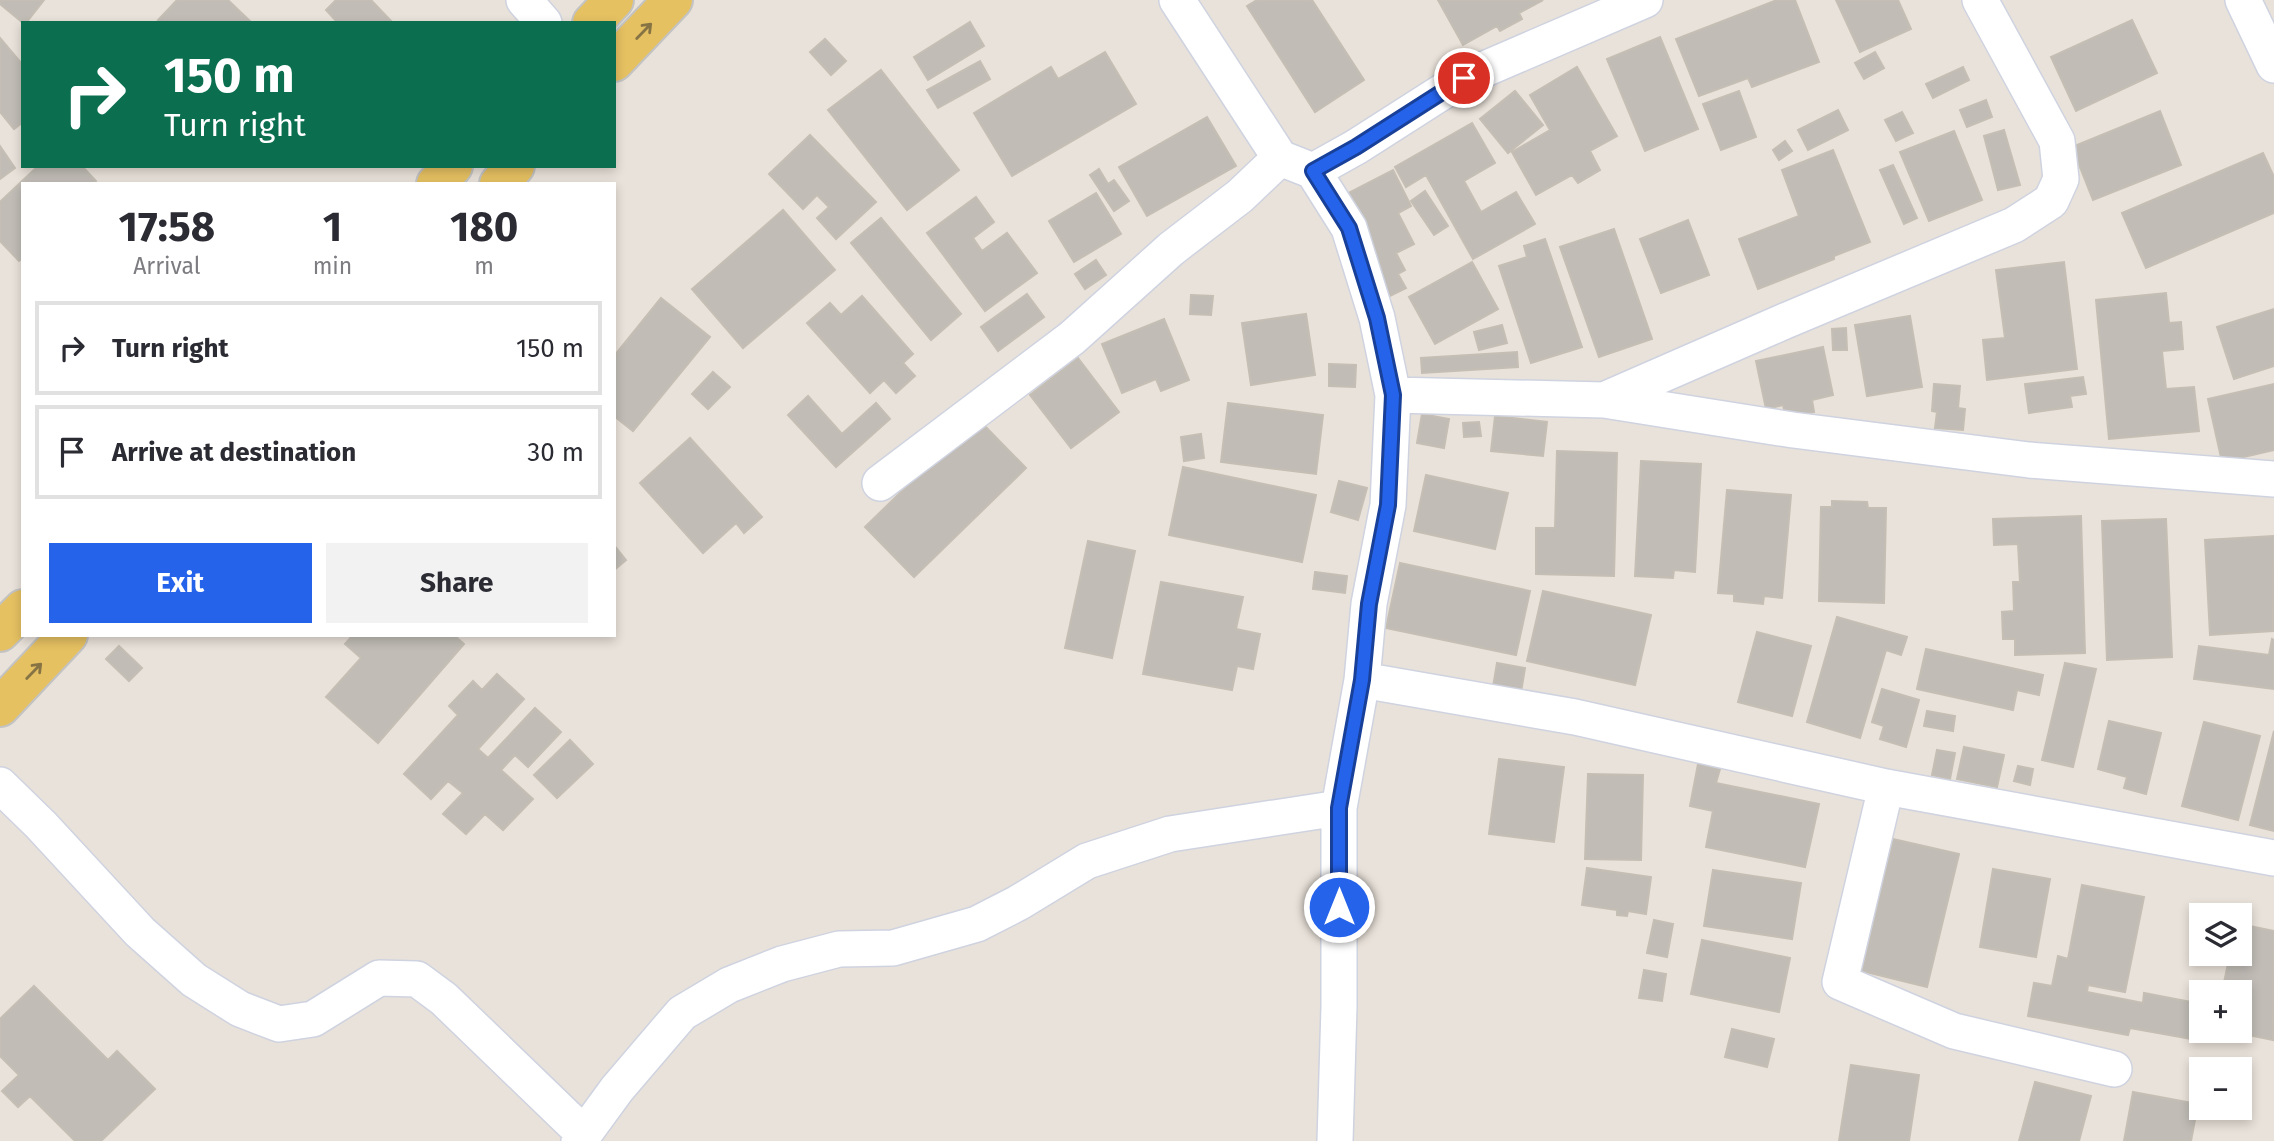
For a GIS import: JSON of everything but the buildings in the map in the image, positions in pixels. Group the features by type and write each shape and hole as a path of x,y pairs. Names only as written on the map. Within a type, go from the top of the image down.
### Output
{"main road":[{"path":"594,21 614,0"},
{"path":"616,60 673,0"},
{"path":"438,182 451,168"},
{"path":"501,182 513,168"},
{"path":"0,632 21,611"},
{"path":"0,707 66,637"}],"street":[{"path":"524,0 542,21"},
{"path":"1177,0 1280,158 1313,171 1349,228 1377,318 1393,395 1388,505 1369,604 1362,680 1339,808 1339,1007 1328,1138"},
{"path":"1604,400 2014,225 2051,201 2061,179 2057,141 1980,0"},
{"path":"2243,0 2274,65"},
{"path":"1313,171 1356,147 1464,78 1632,2"},
{"path":"880,483 1072,338 1171,249 1240,196 1280,158"},
{"path":"1393,395 1604,400 1793,430 2029,460 2274,479"},
{"path":"1362,680 1576,717 1886,787 2274,858"},
{"path":"0,785 41,825 140,932 194,980 240,1009 279,1024 313,1018 379,978 417,979 444,999 581,1137 617,1089 682,1013 729,985 782,964 839,949 893,948 977,924 1018,903 1087,861 1170,834 1339,808"},
{"path":"1886,787 1840,982 1954,1031 2114,1069"}],"route":[{"path":"1339,907 1339,808 1362,680 1369,604 1388,505 1393,395 1377,318 1349,228 1313,171 1356,147 1464,78"}]}
